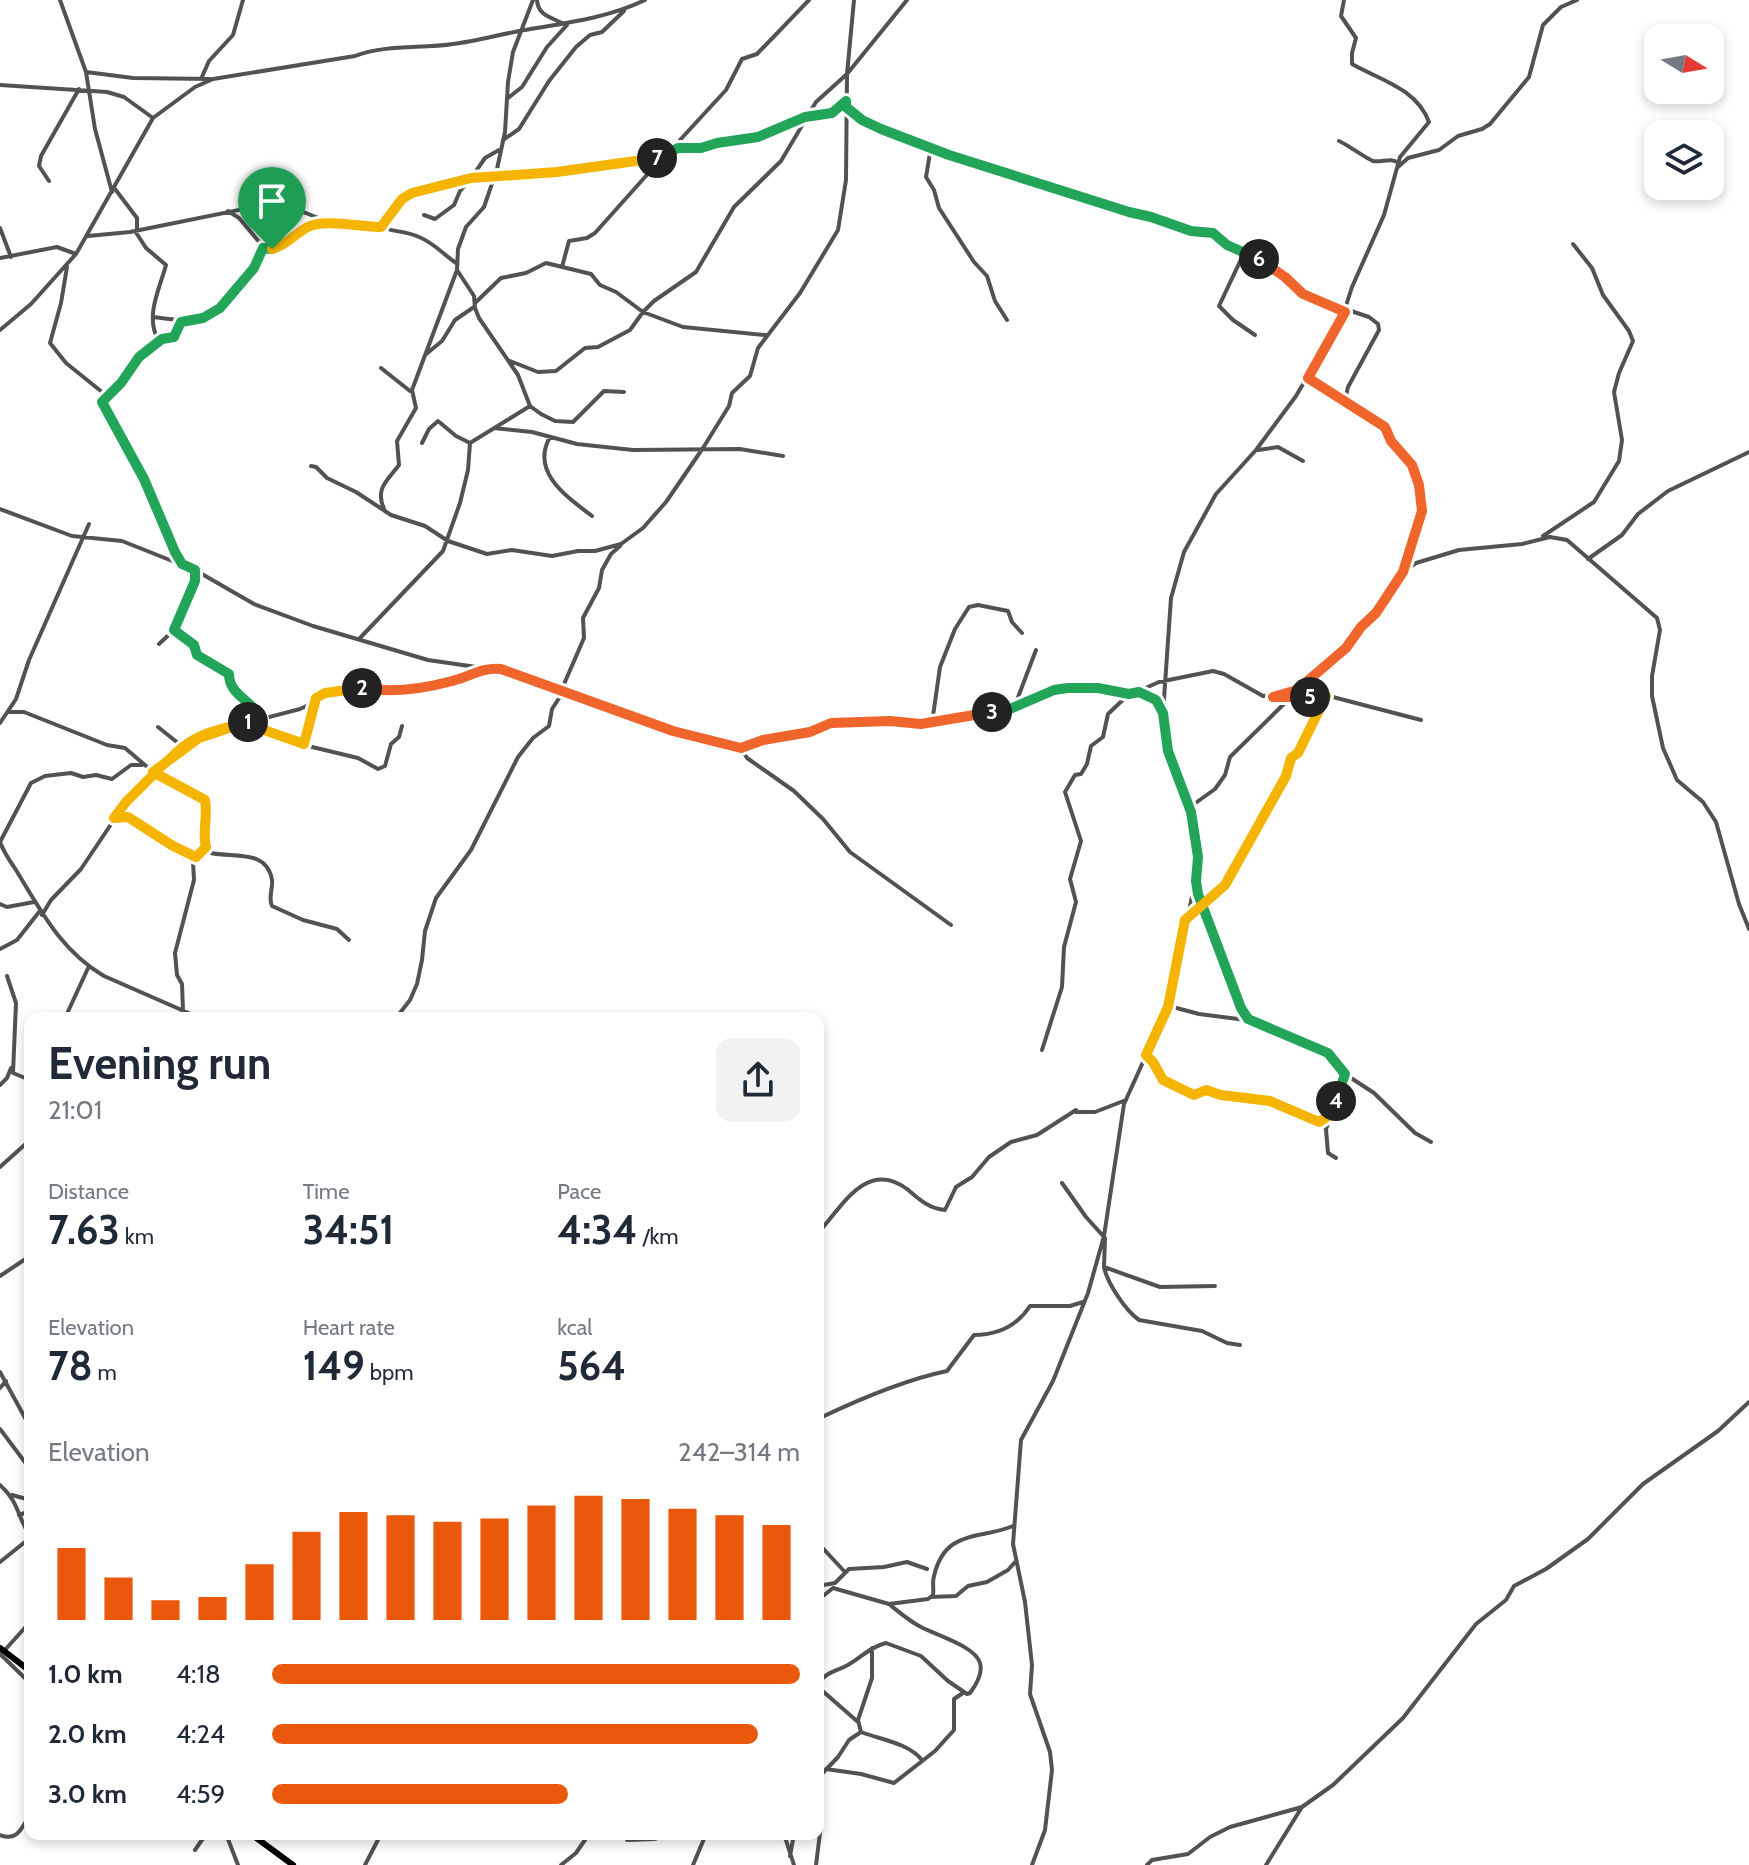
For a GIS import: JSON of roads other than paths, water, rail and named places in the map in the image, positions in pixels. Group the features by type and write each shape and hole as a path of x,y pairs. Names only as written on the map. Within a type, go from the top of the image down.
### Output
{"main road":[{"path":"1,1651 24,1667"},
{"path":"259,1840 293,1865"}],"street":[{"path":"60,0 86,72 87,90 113,191 137,218 136,230 146,248 166,265 156,292 153,317 154,333 159,341"},
{"path":"201,79 209,61 233,35 243,0"},
{"path":"535,0 543,14 567,23"},
{"path":"411,393 457,267 458,249 466,227 484,207 503,140 513,52 535,0"},
{"path":"86,72 133,78 213,79 367,51 453,44 625,10 645,0"},
{"path":"678,148 680,140 726,90 742,59 757,54 809,0"},
{"path":"401,1012 417,984 425,931 436,898 471,850 518,757 533,738 549,726 552,709 584,638 583,618 599,588 602,570 611,554 643,528 658,511 703,448 729,406 732,393 750,376 758,348 800,293 840,224 846,180 847,74 854,0"},
{"path":"510,361 538,372 556,371 585,348 598,347 630,330 654,301 696,272 734,207 781,161 796,139 805,117 823,94 847,74 907,0"},
{"path":"1032,1865 1045,1830 1052,1761 1030,1694 1032,1665 1029,1632 1016,1561 1013,1526 1021,1440 1053,1381 1085,1301 1104,1236 1126,1100 1168,1007 1196,881 1198,857 1190,807 1168,751 1163,713 1171,598 1185,548 1216,494 1256,450 1308,378 1345,312 1352,287 1384,215 1403,153 1429,118 1393,82 1352,64 1356,40 1341,16 1344,0"},
{"path":"1398,165 1408,158 1439,150 1458,136 1490,124 1529,77 1543,25 1561,7 1577,0"},
{"path":"503,140 519,129 549,81 576,47 590,35 604,30 625,10"},
{"path":"507,99 522,87 547,47 567,23"},
{"path":"0,330 31,304 76,254 153,118 195,87 213,79"},
{"path":"0,85 79,89 124,97 153,118"},
{"path":"49,181 40,170 41,156 79,89"},
{"path":"381,227 406,194 471,178 568,171 663,156 678,148 701,148 758,137 805,117 832,113 846,104"},
{"path":"846,104 862,120 881,129 986,168 1184,229 1213,233 1227,245 1272,267 1303,294 1345,312 1369,317 1379,327 1348,387 1345,400"},
{"path":"1339,141 1371,160 1392,159 1398,165"},
{"path":"931,147 926,177 939,208 974,262 987,276 995,301 1007,320"},
{"path":"424,215 435,219 450,209 485,158 501,149"},
{"path":"562,267 569,241 587,238 595,233 663,156"},
{"path":"497,165 504,176"},
{"path":"107,175 119,179"},
{"path":"88,236 136,230 278,202 327,222 381,227 419,236 437,246 457,267 473,294 479,318 510,361 530,406 548,418 569,423 577,419 604,391 624,392"},
{"path":"228,211 242,221 268,250 280,247 307,227 327,222"},
{"path":"0,228 11,257"},
{"path":"1541,539 1594,502 1619,461 1620,425 1614,392 1633,341 1603,295 1592,268 1573,244"},
{"path":"0,258 57,247 76,254"},
{"path":"153,317 181,322 203,318 220,308 254,268 263,248"},
{"path":"1244,253 1219,306 1255,335"},
{"path":"425,355 442,341 455,320 505,276 526,273 543,263 591,274 600,285 616,292 643,312 683,327 710,328 753,336 767,334"},
{"path":"67,264 50,343 66,363 107,396"},
{"path":"181,322 174,337 159,341 139,357 102,404 121,432 182,564"},
{"path":"381,368 411,393 416,408 397,441 400,463 381,489 384,510"},
{"path":"1273,697 1297,690 1346,648 1376,613 1403,572 1422,511 1412,465 1391,441 1385,427 1308,378"},
{"path":"470,443 530,406"},
{"path":"422,443 427,431 438,421 470,443"},
{"path":"494,428 577,444 633,450 740,449 783,456"},
{"path":"550,437 545,446 545,457 553,483 592,516"},
{"path":"360,638 443,551 468,470 470,443"},
{"path":"1256,450 1278,447 1303,461"},
{"path":"1588,559 1622,535 1633,519 1659,497 1749,452"},
{"path":"311,466 395,517 425,526 448,541 487,554 512,550 547,556 595,551 621,544"},
{"path":"0,509 83,538 122,541 195,570 254,604 321,629 428,660 511,672 673,731 741,748 763,740 810,732 831,723 932,723 1014,708 1061,688 1090,687 1129,694 1164,681 1217,671 1263,696 1289,699 1326,696 1421,720"},
{"path":"0,723 18,695 29,660 89,524"},
{"path":"1403,572 1416,563 1459,550 1522,544 1550,537 1567,540 1659,621 1660,637 1652,679 1653,704 1663,748 1677,780 1703,802 1716,822 1749,929"},
{"path":"159,644 174,630 195,581 195,570"},
{"path":"932,723 940,667 955,629 971,605 1008,611 1012,622 1022,633"},
{"path":"174,630 194,645 195,653 201,658 228,672 234,691 257,710 261,719"},
{"path":"1014,708 1036,650"},
{"path":"0,949 14,943 41,914 81,869 126,802 183,747 208,733 300,709 325,693 363,688 397,691 465,677 483,668"},
{"path":"1139,692 1156,700 1163,713"},
{"path":"1042,1050 1062,987 1064,947 1076,901 1069,881 1081,841 1071,803 1065,794 1075,775 1081,774 1087,764 1091,746 1103,737 1108,714 1129,694"},
{"path":"1185,920 1225,885 1286,776 1291,758 1298,753 1316,720 1326,696"},
{"path":"1190,807 1215,789 1225,775 1230,757 1289,699"},
{"path":"304,744 313,703"},
{"path":"8,712 24,712 107,745 125,748 154,773 205,800 206,847 214,854 247,856 261,861 272,880 272,906 303,920 337,929 349,940"},
{"path":"244,723 304,744 358,758 380,769 385,766 391,744 399,737 402,726"},
{"path":"158,727 183,747"},
{"path":"741,748 747,758 809,805 845,848 951,925"},
{"path":"142,765 127,766 112,779 71,773 45,776 32,782 0,842 41,914 64,944 89,966 113,980 183,1011 182,984 177,975 175,953 194,880 193,863 206,847"},
{"path":"114,818 128,817 196,857"},
{"path":"1196,881 1212,936 1229,971 1237,1000 1248,1019"},
{"path":"0,904 7,907 34,902"},
{"path":"68,1012 89,966"},
{"path":"0,1085 11,1068 16,1003 7,976"},
{"path":"1168,1007 1220,1018 1248,1019 1328,1053 1345,1074 1374,1093 1415,1133 1431,1142"},
{"path":"1146,1055 1163,1080 1194,1095 1206,1090 1270,1101 1319,1122 1326,1129"},
{"path":"11,1068 14,1075 24,1078"},
{"path":"1336,1158 1328,1153 1326,1129 1345,1074"},
{"path":"824,1226 858,1187 868,1181 898,1184 932,1208 945,1210 956,1187 1011,1142 1037,1135 1076,1111 1097,1111 1126,1100"},
{"path":"1319,1122 1331,1114"},
{"path":"0,1167 24,1145"},
{"path":"1062,1183 1104,1236 1106,1278 1132,1316 1139,1320 1202,1331 1227,1343 1240,1345"},
{"path":"0,1276 24,1260"},
{"path":"1104,1267 1160,1287 1215,1286"},
{"path":"824,1416 869,1394 947,1371 974,1335 992,1335 1018,1321 1030,1306 1070,1306 1085,1301"},
{"path":"0,1372 24,1416"},
{"path":"0,1388 6,1381"},
{"path":"1147,1865 1152,1860 1188,1854 1210,1837 1230,1827 1302,1807 1333,1785 1403,1718 1476,1624 1502,1603 1514,1586 1579,1546 1608,1522 1643,1484 1713,1434 1749,1402"},
{"path":"0,1429 24,1460"},
{"path":"0,1485 16,1503 24,1525"},
{"path":"10,1495 24,1498"},
{"path":"19,1515 24,1513"},
{"path":"931,1597 939,1562 957,1541 1013,1526"},
{"path":"0,1562 24,1542"},
{"path":"824,1550 844,1572"},
{"path":"824,1595 833,1588 889,1604 956,1596 968,1586 987,1582 1008,1570 1016,1561"},
{"path":"824,1585 835,1583 844,1572 907,1562 927,1569"},
{"path":"826,1769 861,1774 892,1784 923,1761 954,1730 954,1699 963,1693 970,1693 979,1676 981,1666 975,1655 910,1621 889,1604"},
{"path":"24,1628 1,1651 24,1676"},
{"path":"824,1677 829,1671 847,1666 872,1648 886,1643 916,1653 963,1693"},
{"path":"858,1722 872,1678 872,1648"},
{"path":"824,1691 858,1722 861,1732 911,1748 923,1761"},
{"path":"824,1771 849,1740 861,1732"},
{"path":"1266,1865 1302,1807"},
{"path":"0,1835 16,1836 24,1824"},
{"path":"195,1850 202,1840"},
{"path":"228,1840 238,1865"},
{"path":"365,1865 378,1840"},
{"path":"561,1865 576,1853 585,1840"},
{"path":"693,1865 703,1840"},
{"path":"786,1840 794,1865"},
{"path":"790,1856 793,1840"},
{"path":"816,1865 819,1840"}]}
